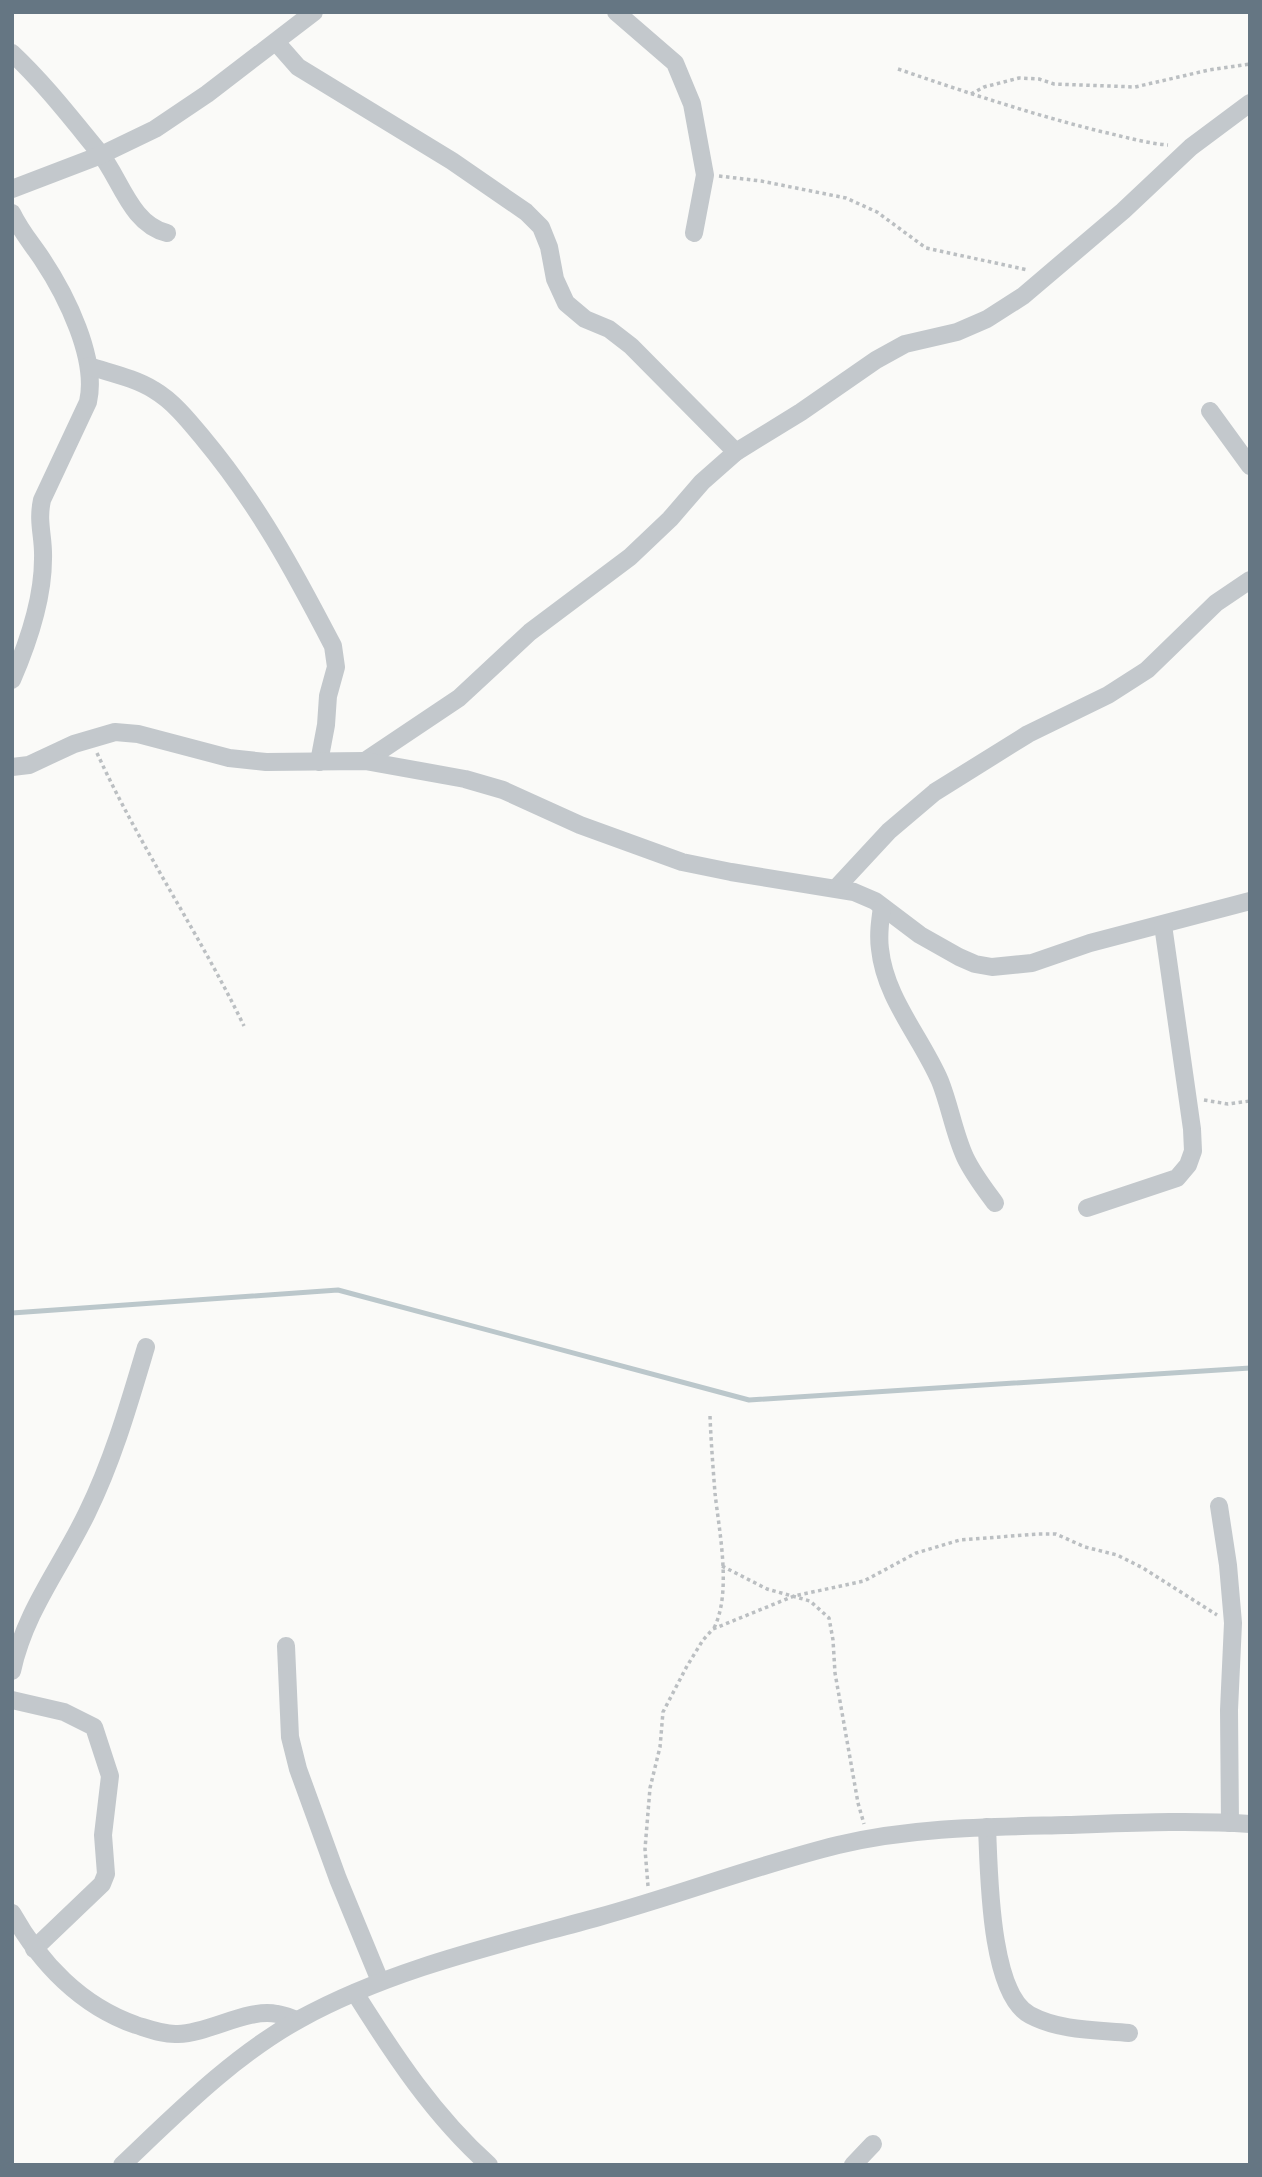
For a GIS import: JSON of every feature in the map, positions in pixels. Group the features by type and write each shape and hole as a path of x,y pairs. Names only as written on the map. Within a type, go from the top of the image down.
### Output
{"street":[{"path":"12,189 101,155 155,129 314,12"},
{"path":"616,12 675,63 692,104 705,175 694,233"},
{"path":"276,42 298,67 452,161 526,212 541,227 549,247 555,279 566,303 585,319 609,329 631,346 736,452"},
{"path":"12,53 101,155 117,185 144,220 157,230 167,233"},
{"path":"365,761 459,698 530,632 630,557 670,519 702,482 736,452 801,412 876,360 905,344 957,332 987,319 1023,296 1051,274 1191,147 1250,103"},
{"path":"12,214 65,297 89,366 91,388 88,402 42,500 39,515 44,558 40,588 32,625 12,680"},
{"path":"89,366 133,380 154,390 171,403 223,463 253,503 288,559 336,656 319,762"},
{"path":"1210,411 1250,466"},
{"path":"837,887 889,831 935,792 1028,734 1108,695 1147,670 1216,603 1250,580"},
{"path":"12,767 37,762 90,738 115,732 138,734 229,758 266,762 365,761 465,779 503,790 580,825 682,862 837,887 867,897 920,935 959,957 992,967 1032,963 1090,943 1250,901"},
{"path":"882,906 880,949 884,971 906,1021 923,1046 939,1078 964,1155 995,1203"},
{"path":"1087,1208 1177,1178 1188,1165 1193,1151 1163,925"},
{"path":"12,1671 15,1638 86,1516 108,1468 146,1348"},
{"path":"1219,1506 1228,1564 1233,1627 1229,1710 1230,1823"},
{"path":"286,1646 290,1737 298,1769 338,1879 380,1982"},
{"path":"12,1700 64,1712 94,1727 98,1732 99,1744 110,1776 103,1835 106,1874 102,1884 34,1949"},
{"path":"122,2165 185,2105 252,2048 297,2020 380,1982 430,1964 649,1902 754,1868 868,1839 935,1829 1175,1822 1250,1824"},
{"path":"987,1827 992,1919 1004,1976 1015,2002 1028,2014 1060,2026 1129,2033"},
{"path":"12,1913 34,1949 63,1981 122,2020 152,2030 177,2034 212,2028 261,2014 276,2014 297,2020"},
{"path":"355,1993 391,2051 441,2116 489,2165"},
{"path":"853,2165 873,2144"}],"path":[{"path":"971,94 984,87 1019,78 1054,83 1135,87 1209,70 1250,65"},
{"path":"898,69 1058,121 1149,143 1191,147"},
{"path":"705,175 761,180 846,198 877,212 926,248 1051,274"},
{"path":"90,738 120,802 226,989 244,1026"},
{"path":"1188,1098 1228,1104 1250,1101"},
{"path":"649,1902 645,1849 650,1788 660,1747 663,1712 687,1666 713,1629 721,1608 722,1540 710,1416"},
{"path":"713,1629 794,1596 864,1581 916,1553 960,1540 1056,1534 1085,1547 1117,1555 1143,1568 1197,1600 1233,1627"},
{"path":"722,1566 766,1589 810,1601 829,1618 835,1672 858,1803 868,1839"}],"waterway":[{"path":"12,1313 338,1290 749,1400 1250,1368"}]}
